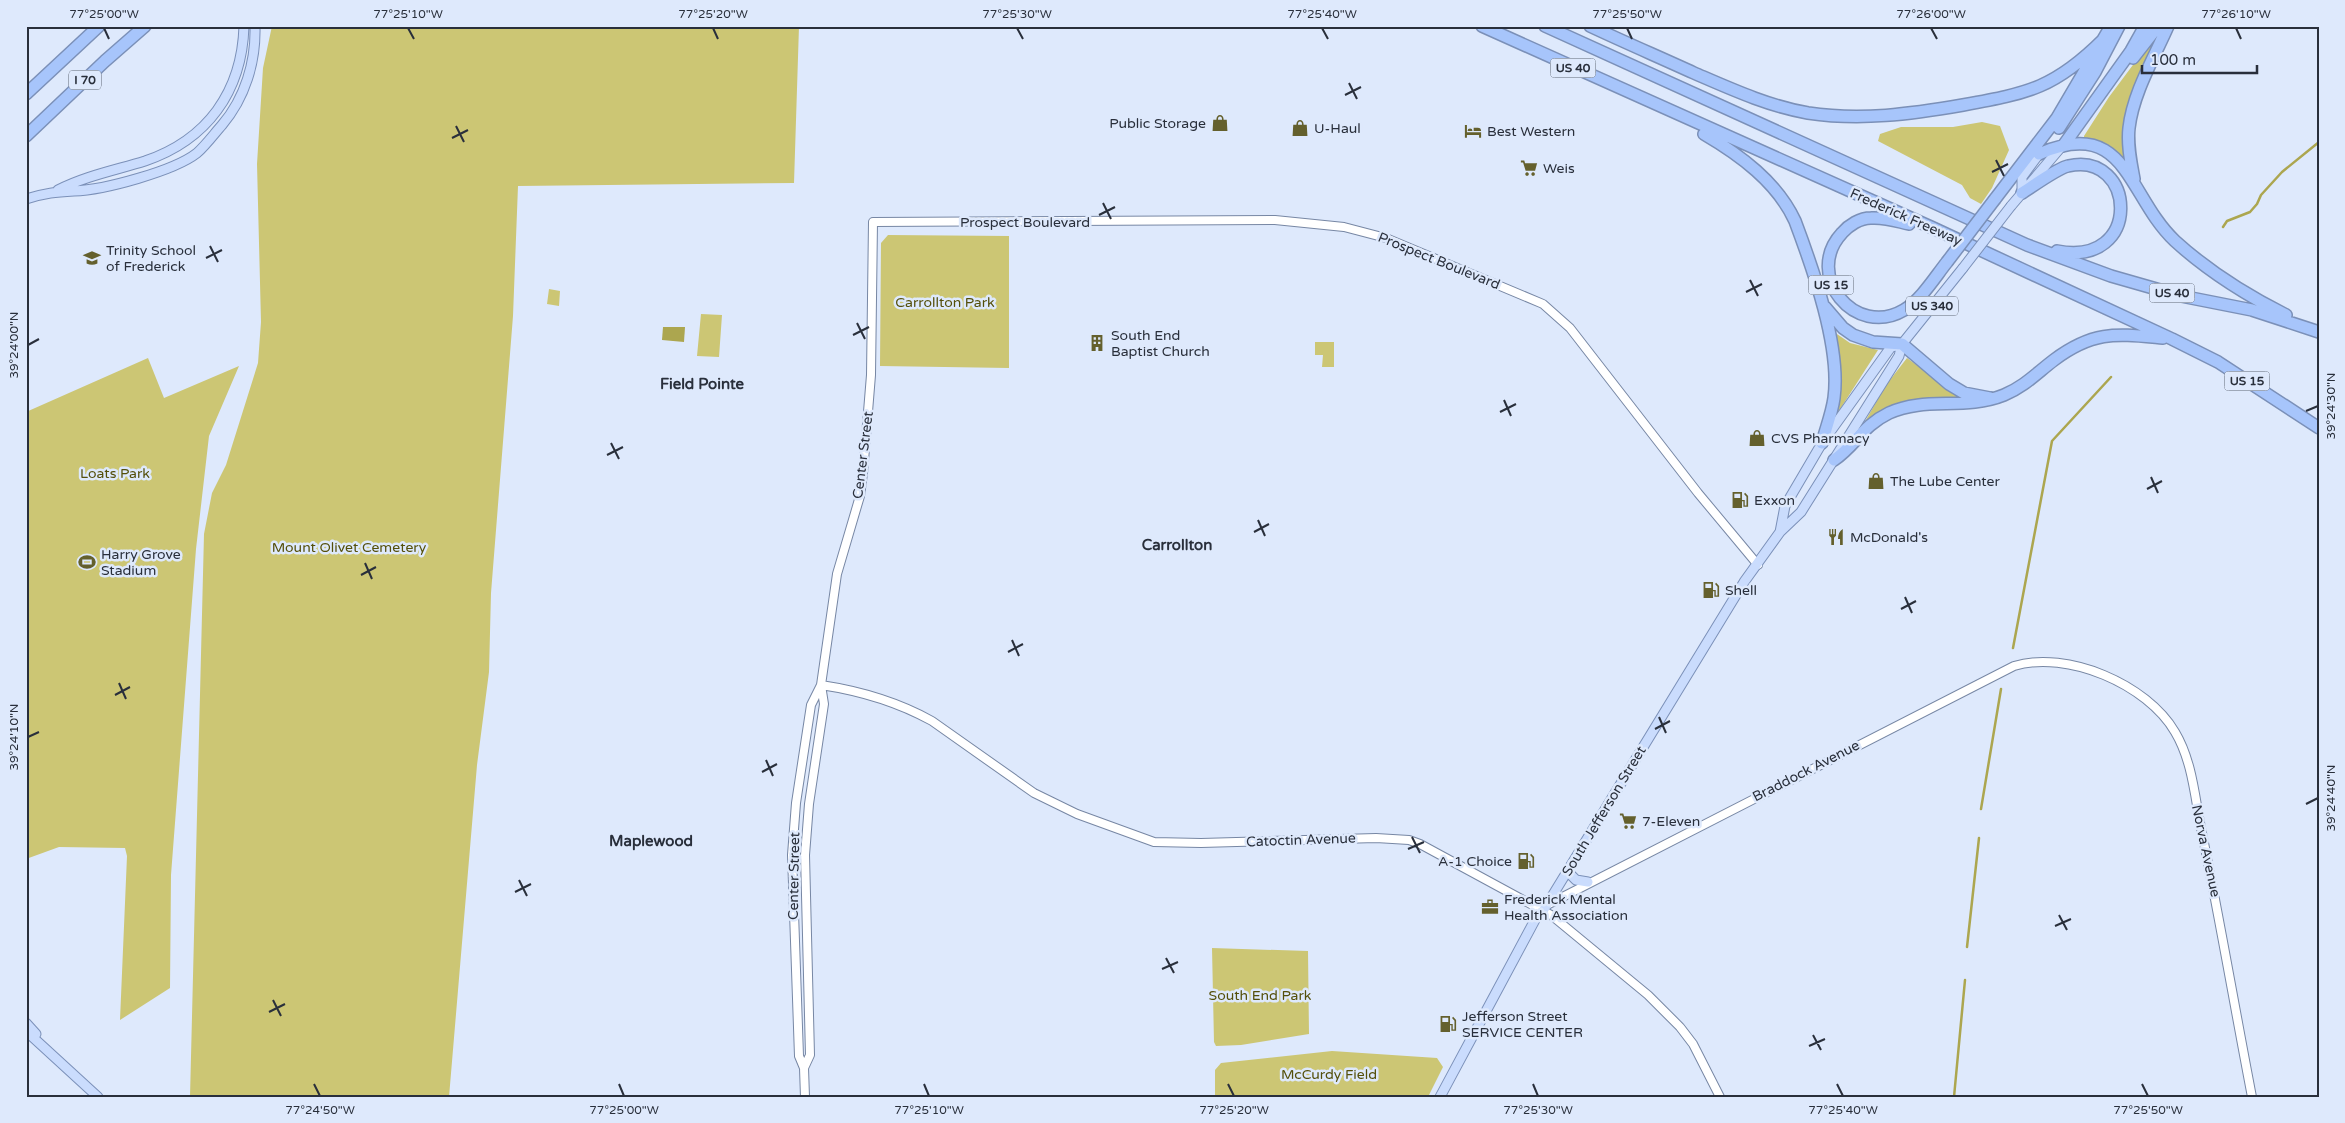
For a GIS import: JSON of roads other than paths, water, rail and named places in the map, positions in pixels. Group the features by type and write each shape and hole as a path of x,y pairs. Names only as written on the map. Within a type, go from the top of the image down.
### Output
{"highway":[{"name":"I 70","path":"26,94 98,26"},
{"name":"I 70","path":"26,136 145,26"},
{"name":"Frederick Freeway","path":"1482,26 1932,228 2172,339 2218,362 2319,428"},
{"name":"Frederick Freeway","path":"1545,26 2027,245 2111,276 2181,296 2252,310 2319,332"},
{"path":"1590,26 1743,94 1807,112 1869,117 1927,111 2026,92 2048,83 2070,70 2104,39"},
{"name":"US 15","path":"1932,228 1888,218 1870,218 1853,223 1840,235 1831,250 1828,273 1833,289 1843,303 1858,313 1874,318 1892,316 1911,306 1947,262 2056,118 2111,26"},
{"path":"2039,154 2072,109 2120,26"},
{"name":"US 340","path":"2062,146 2098,99 2131,51 2145,26"},
{"path":"2098,99 2158,26"},
{"path":"2138,190 2132,166 2129,128 2138,96 2168,26"},
{"path":"1664,109 1742,158 1790,210 1823,303 1832,349 1835,381 1834,398 1822,443"},
{"path":"2039,154 2062,146 2083,144 2109,152 2116,158 2174,240 2208,268 2267,306 2319,332"},
{"path":"2022,193 2066,166 2085,165 2110,178 2116,186 2122,204 2122,213 2116,232 2110,239 2094,250 2069,253 2027,245"},
{"path":"1823,303 1842,328 1852,335 1873,342 1902,344 1949,384 1964,393 1994,398"},
{"path":"1834,460 1845,452 1856,437 1868,426 1896,410 1918,405 1974,404 1994,398 2016,389 2066,352 2092,339 2127,334 2172,339"}],"main road":[{"path":"26,199 58,190 73,182 147,160 188,142 215,114 230,90 241,54 244,26"},
{"path":"58,190 75,191 131,180 158,172 196,154 230,116 242,95 252,65 255,26"},
{"name":"US 340","path":"2022,193 2062,146"},
{"name":"South Jefferson Street","path":"1440,1097 1536,918 1545,908 1739,590 1758,566 1780,532 1801,512 1834,460 1846,437 1899,356 1902,344 2022,193 2022,178 2039,154"},
{"name":"South Jefferson Street","path":"1780,532 1785,506 1822,443 1891,347 1902,344"},
{"path":"1567,871 1576,880 1588,882"},
{"path":"26,1022 65,1066"},
{"path":"26,1031 98,1097"}],"street":[{"name":"Prospect Boulevard","path":"873,222 1275,220 1344,227 1386,238 1542,304 1563,322 1736,542 1758,566"},
{"name":"Center Street","path":"804,1068 810,1055 805,855 809,804 824,704 821,685 838,574 860,496 863,473 871,375 873,222"},
{"name":"Braddock Avenue","path":"1545,908 1588,882 2014,666 2038,661 2071,666"},
{"name":"Norva Avenue","path":"2071,666 2125,684 2148,700 2176,732 2190,774 2220,920 2252,1097"},
{"name":"Center Street","path":"805,1097 804,1068 799,1056 796,1018 792,855 796,803 811,704 821,685"},
{"name":"Catoctin Avenue","path":"821,685 875,696 915,712 932,721 1034,793 1076,814 1130,835 1167,843 1367,838 1409,840 1442,855 1545,908 1666,1012 1693,1044 1720,1097"}],"waterway":[{"path":"2223,227 2227,221 2250,212 2257,204 2261,195 2282,172 2319,142"},
{"path":"2013,648 2052,441 2111,377"},
{"path":"1981,809 2001,689"},
{"path":"1967,947 1979,838"},
{"path":"1954,1097 1965,980"}],"place":[{"name":"Public Storage","path":"1220,123"},
{"name":"U-Haul","path":"1300,128"},
{"name":"Best Western","path":"1473,131"},
{"name":"Weis","path":"1529,168"},
{"name":"Trinity School of Frederick","path":"92,258"},
{"name":"South End Baptist Church","path":"1097,343"},
{"name":"CVS Pharmacy","path":"1757,438"},
{"name":"The Lube Center","path":"1876,481"},
{"name":"Exxon","path":"1740,500"},
{"name":"McDonald's","path":"1836,537"},
{"name":"Harry Grove Stadium","path":"87,562"},
{"name":"Shell","path":"1711,590"},
{"name":"7-Eleven","path":"1628,821"},
{"name":"A-1 Choice","path":"1526,861"},
{"name":"Frederick Mental Health Association","path":"1490,907"},
{"name":"Jefferson Street SERVICE CENTER","path":"1448,1024"}],"district":[{"name":"Field Pointe","path":"702,384"},
{"name":"Carrollton","path":"1177,545"},
{"name":"Maplewood","path":"651,841"}],"park label":[{"name":"Carrollton Park","path":"945,302"},
{"name":"Loats Park","path":"115,473"},
{"name":"Mount Olivet Cemetery","path":"349,547"},
{"name":"South End Park","path":"1260,995"},
{"name":"McCurdy Field","path":"1329,1074"}]}
